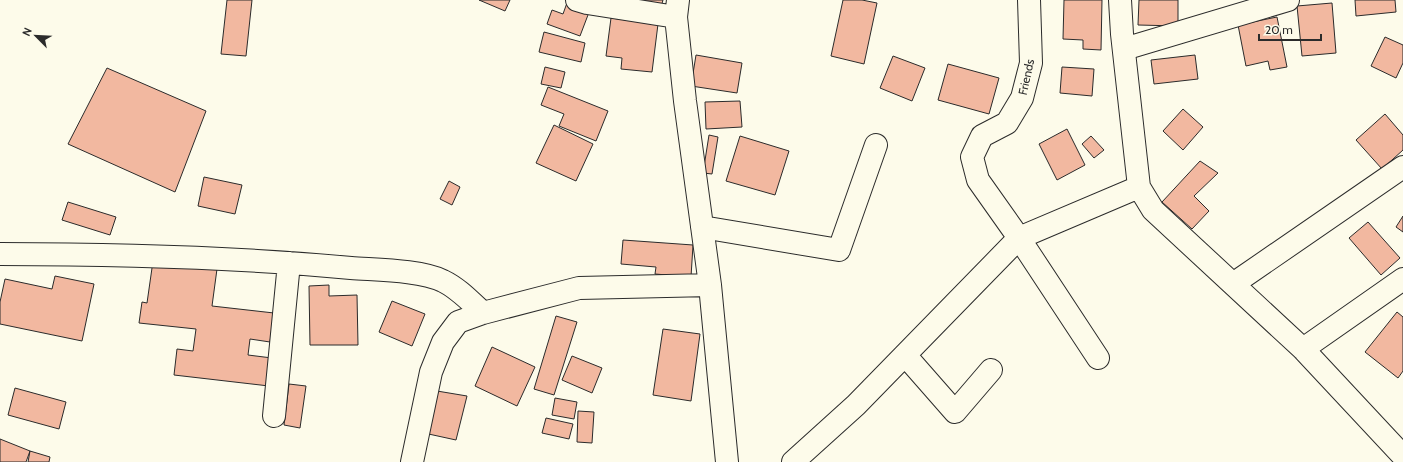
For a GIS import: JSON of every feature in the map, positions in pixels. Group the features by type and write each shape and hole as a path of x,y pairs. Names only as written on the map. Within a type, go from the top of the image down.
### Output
{"street":[{"path":"577,0 587,3 677,9 686,109 710,285 727,462"},
{"name":"Friends","path":"1029,0 1031,63 1022,98 1007,123 982,136 972,157 978,180 1019,238 1098,358"},
{"path":"1120,0 1139,187 1153,210 1303,349 1403,456"},
{"path":"1124,49 1288,0"},
{"path":"702,227 838,250 876,145"},
{"path":"1232,284 1403,167"},
{"path":"799,461 856,405 1019,238 1139,187"},
{"path":"0,254 140,256 289,263 421,274 443,281 462,294 483,313"},
{"path":"274,416 289,263"},
{"path":"1303,349 1403,279"},
{"path":"412,462 431,372 443,342 458,322 483,313 579,288 710,285"},
{"path":"905,355 955,412 992,370"}],"building":[{"path":"227,0 252,0 246,56 221,54"},
{"path":"479,0 510,0 505,11"},
{"path":"568,0 591,7 580,36 547,24 552,10 563,14"},
{"path":"639,0 663,0 661,7"},
{"path":"843,0 862,0 877,3 864,64 831,56"},
{"path":"1064,0 1102,0 1101,50 1083,49 1083,40 1063,39"},
{"path":"1139,0 1178,0 1178,26 1138,25"},
{"path":"1355,0 1395,0 1396,12 1356,16"},
{"path":"1332,3 1336,53 1302,56 1297,6"},
{"path":"1277,17 1287,67 1270,70 1268,61 1246,66 1238,25"},
{"path":"611,18 658,24 652,72 621,69 622,58 606,56"},
{"path":"544,32 585,43 581,62 539,52"},
{"path":"1385,37 1403,45 1403,63 1396,78 1371,66"},
{"path":"696,55 742,63 737,93 691,86"},
{"path":"1195,55 1198,79 1154,84 1151,60"},
{"path":"893,56 925,68 912,101 880,88"},
{"path":"948,64 999,78 989,114 938,100"},
{"path":"545,67 565,72 561,88 541,84"},
{"path":"1062,67 1094,69 1092,96 1060,93"},
{"path":"107,68 206,111 175,192 68,144"},
{"path":"548,87 608,111 596,141 559,126 564,114 541,105"},
{"path":"740,101 742,127 706,129 705,102"},
{"path":"1183,109 1203,127 1183,150 1163,131"},
{"path":"1385,114 1403,135 1403,150 1382,169 1356,140"},
{"path":"554,125 593,144 576,181 536,163"},
{"path":"1067,129 1085,165 1057,180 1039,144"},
{"path":"709,135 718,137 712,174 703,173"},
{"path":"740,136 789,151 775,195 726,181"},
{"path":"1091,136 1104,150 1094,158 1082,144"},
{"path":"1200,161 1218,173 1194,196 1209,211 1192,229 1162,202"},
{"path":"204,177 242,185 235,214 198,206"},
{"path":"449,181 460,187 452,205 440,199"},
{"path":"68,202 116,217 110,235 62,220"},
{"path":"1403,216 1403,232 1396,227"},
{"path":"1368,222 1400,258 1381,275 1349,238"},
{"path":"623,240 693,245 691,277 655,274 656,267 621,264"},
{"path":"153,261 217,269 212,306 274,313 270,342 250,339 248,355 272,358 269,386 174,375 177,349 193,351 196,329 139,323 142,302 147,303"},
{"path":"55,276 94,284 82,341 0,324 0,302 5,279 52,289"},
{"path":"329,285 329,296 357,295 358,345 310,345 309,286"},
{"path":"392,301 425,314 412,346 379,332"},
{"path":"1397,312 1403,317 1403,371 1398,378 1365,352"},
{"path":"556,316 577,322 554,395 534,389"},
{"path":"663,329 700,334 691,401 653,395"},
{"path":"492,347 535,367 517,406 475,386"},
{"path":"572,356 602,368 592,393 562,380"},
{"path":"289,384 306,386 300,428 284,425"},
{"path":"15,388 66,402 59,429 8,415"},
{"path":"431,390 467,396 456,440 424,433"},
{"path":"555,398 577,402 574,419 552,415"},
{"path":"578,411 594,412 592,443 577,442"},
{"path":"546,418 573,424 569,439 542,433"},
{"path":"0,439 30,451 26,462 0,462"},
{"path":"30,451 50,457 49,462 28,462"}]}
